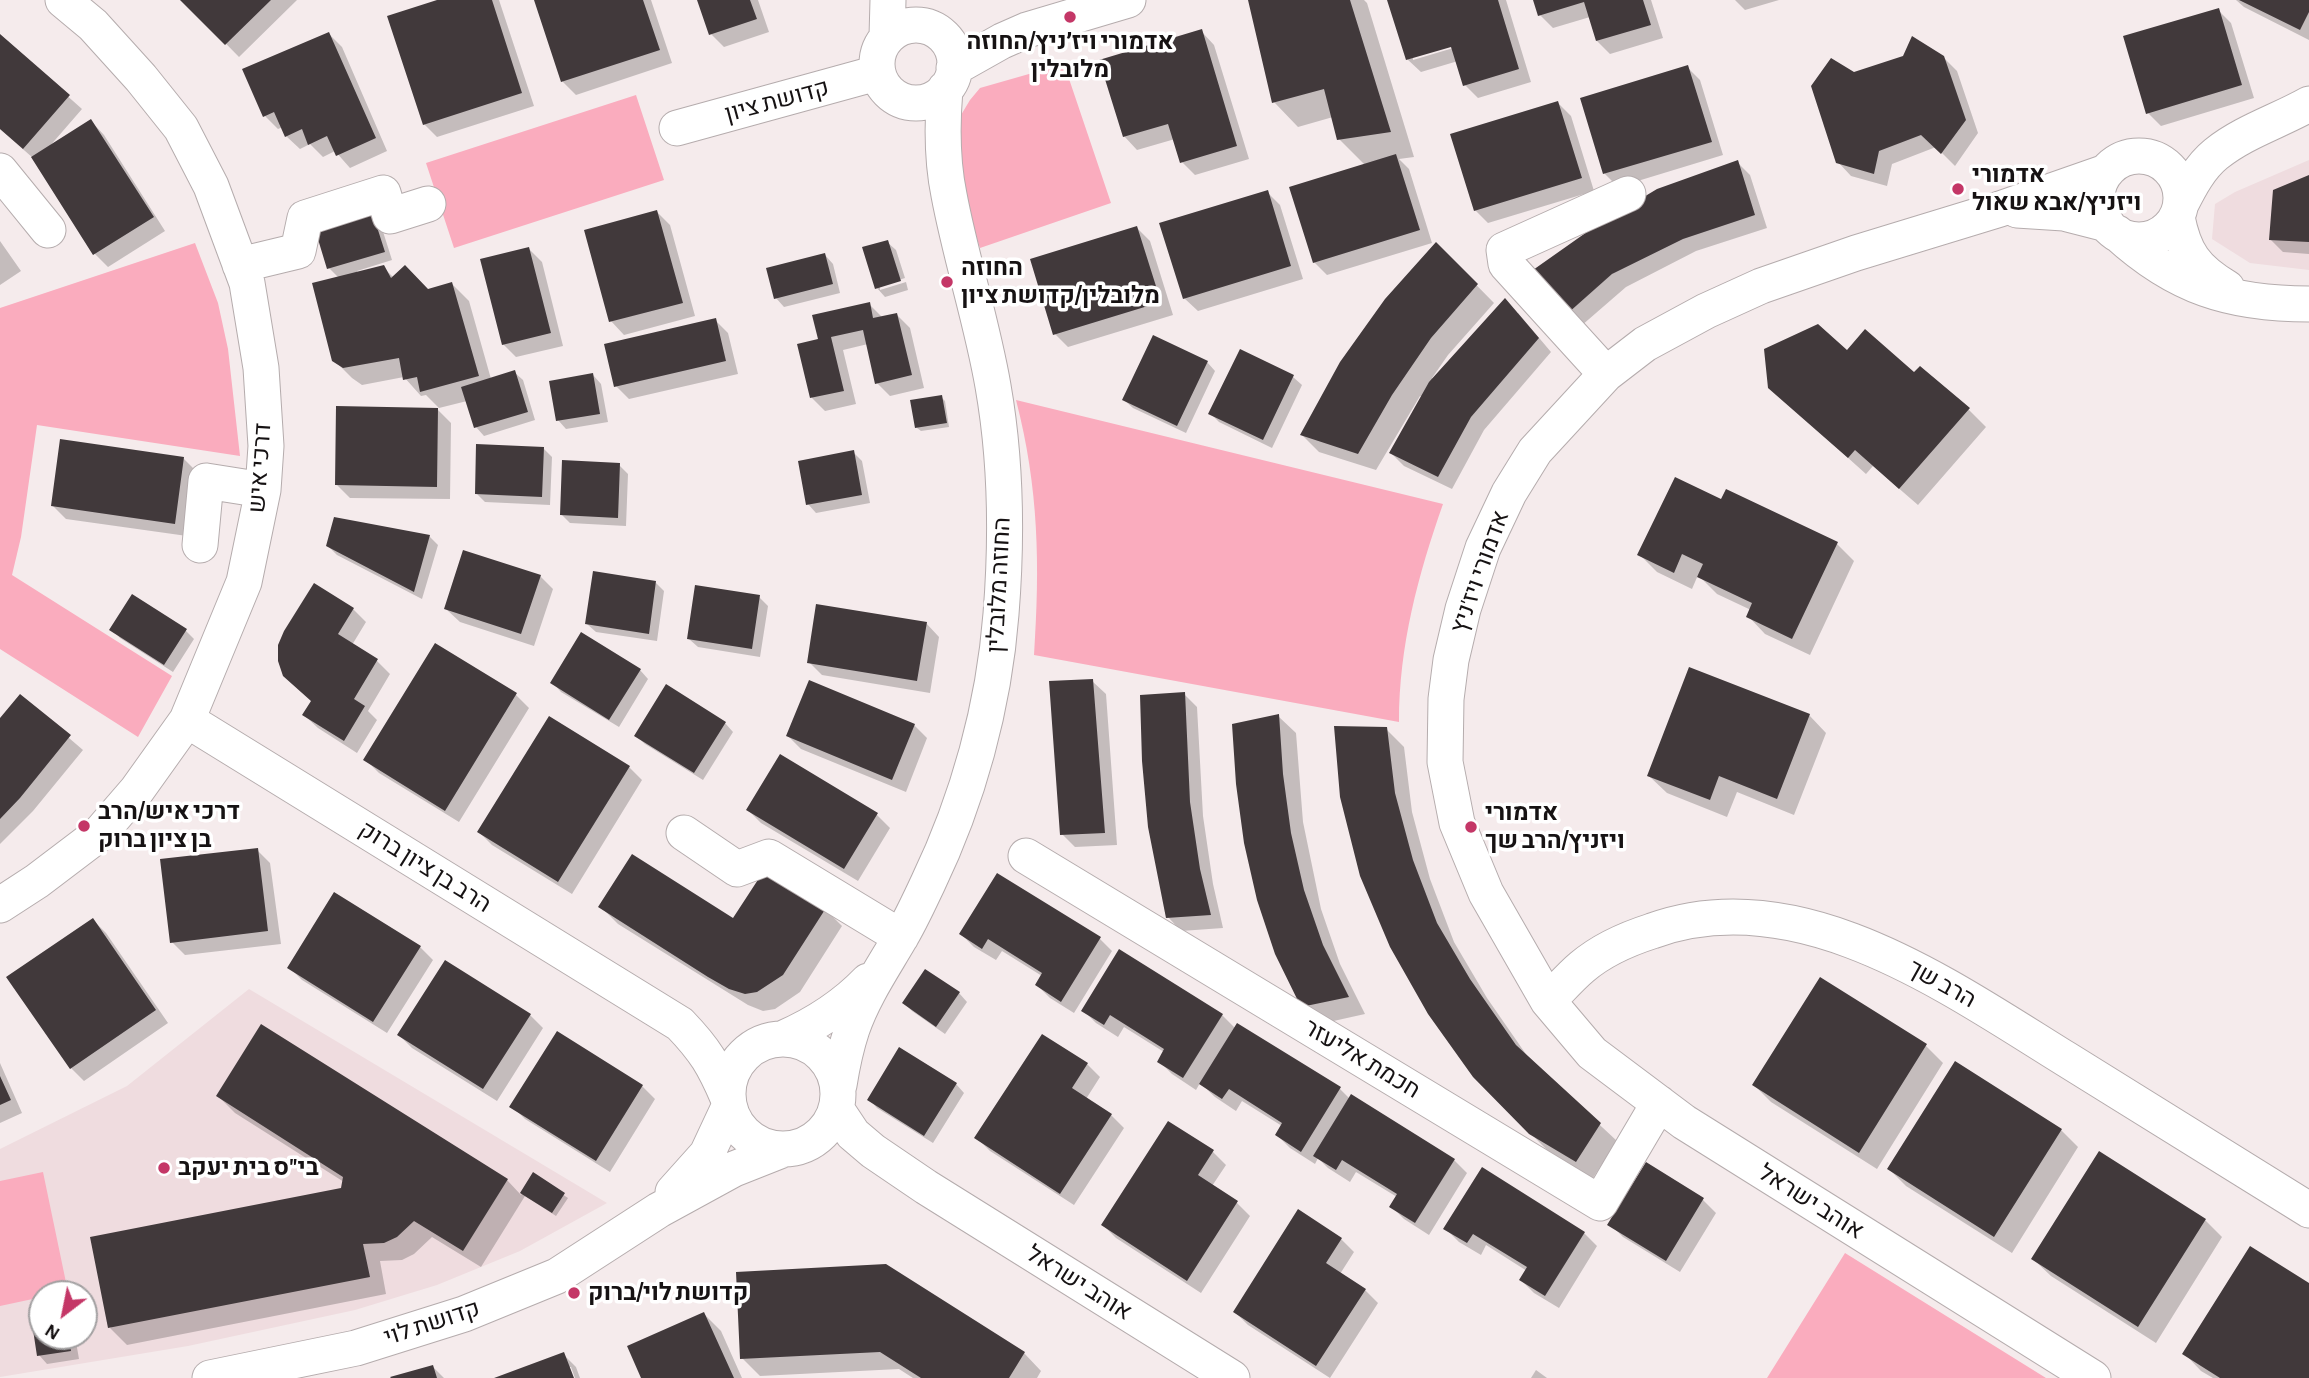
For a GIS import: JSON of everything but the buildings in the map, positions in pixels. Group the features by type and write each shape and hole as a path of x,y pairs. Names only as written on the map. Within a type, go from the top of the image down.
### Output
{"street":[{"name":"דרכי איש","path":"0,905 99,834 137,790 187,720 244,582 263,490 266,446 261,368 247,284 211,186 181,128 93,25 63,0"},
{"path":"887,37 888,0"},
{"path":"907,0 943,55"},
{"path":"943,55 1002,41 1027,30 1128,0"},
{"path":"910,26 943,55 926,102 902,101 886,89 877,73 878,54 887,37 897,29 910,26"},
{"name":"החוזה מלובלין","path":"838,1098 852,1027 943,851 967,788 987,706 1001,616 1004,521 994,387 948,194 943,132 943,55"},
{"name":"קדושת ציון","path":"677,128 877,73"},
{"name":"החוזה מלובלין","path":"902,101 948,194"},
{"path":"2112,229 2130,239 2144,240 2157,236 2169,228 2193,181 2216,154 2246,135 2309,104"},
{"path":"2246,135 2128,158 2116,163 2099,185 2097,199 2100,212 2112,229 2140,255 2191,285 2216,294 2245,299 2309,304"},
{"path":"2142,156 2167,166 2176,177 2181,190 2181,240 2196,265 2212,280 2245,299"},
{"path":"0,171 48,230"},
{"name":"אדמורי ויז'ניץ","path":"1548,1001 1486,892 1457,824 1445,762 1446,699 1451,660 1463,609 1483,548 1509,493 1535,451 1606,374 1645,344 1706,311 1761,286 1856,253 2106,173"},
{"path":"240,265 298,251 305,218 383,193 390,216 428,204"},
{"path":"1606,374 1506,264 1504,250 1628,194"},
{"name":"אדמורי ויז'ניץ","path":"2000,209 2064,213 2112,229"},
{"path":"200,545 206,481 263,490"},
{"name":"הרב בן ציון ברוק","path":"187,720 680,1024 700,1044 715,1066 728,1103"},
{"path":"684,833 737,869 769,857 894,949"},
{"name":"חכמת אליעזר","path":"1026,856 1600,1203 1659,1103"},
{"name":"הרב שך","path":"1548,1001 1583,966 1624,940 1667,925 1710,918 1754,918 1827,933 1878,951 1951,987 2309,1210"},
{"name":"החוזה מלובלין","path":"774,1040 812,1026 853,997 894,949"},
{"name":"אוהב ישראל","path":"1548,1001 1592,1053 1684,1122 2094,1378"},
{"name":"הרב בן ציון ברוק","path":"663,1014 724,1041 743,1044 774,1040"},
{"path":"774,1040 800,1041 825,1057 834,1071 838,1098 830,1125 819,1137 793,1148 768,1148 754,1142 735,1121 728,1103 729,1080 736,1063 749,1050 774,1040"},
{"name":"אוהב ישראל","path":"838,1098 853,1134 873,1150 926,1187 1232,1378"},
{"name":"קדושת לוי","path":"637,1224 669,1196 707,1154 728,1103"},
{"name":"אוהב ישראל","path":"793,1148 865,1161 926,1187"},
{"name":"קדושת לוי","path":"210,1378 356,1348 464,1314 557,1276 637,1224 734,1169 793,1148"}],"shaded area":[{"path":"1064,64 1111,203 980,248 951,162 958,120 980,88"},
{"path":"636,95 664,180 454,248 426,163"},
{"path":"2309,160 2309,270 2250,263 2212,239 2215,204 2235,192"},
{"path":"195,243 218,303 228,349 240,456 37,425 21,537 12,575 172,676 138,737 0,649 0,308"},
{"path":"1016,400 1443,504 1426,557 1406,638 1399,722 1034,655 1036,527 1024,433"},
{"path":"249,989 607,1203 520,1251 437,1285 355,1310 188,1346 0,1377 0,1149 127,1086"},
{"path":"43,1172 66,1280 28,1280 28,1300 0,1306 0,1181"},
{"path":"1845,1253 2046,1378 1767,1378"}],"place":[{"name":"אדמורי ויז׳ניץ/החוזה מלובלין","path":"1070,17"},
{"name":"אדמורי ויזניץ/אבא שאול","path":"1958,189"},
{"name":"החוזה מלובלין/קדושת ציון","path":"947,282"},
{"name":"דרכי איש/הרב בן ציון ברוק","path":"84,826"},
{"name":"אדמורי ויזניץ/הרב שך","path":"1471,827"},
{"name":"בי\"ס בית יעקב","path":"164,1168"},
{"name":"קדושת לוי/ברוק","path":"574,1293"}]}
